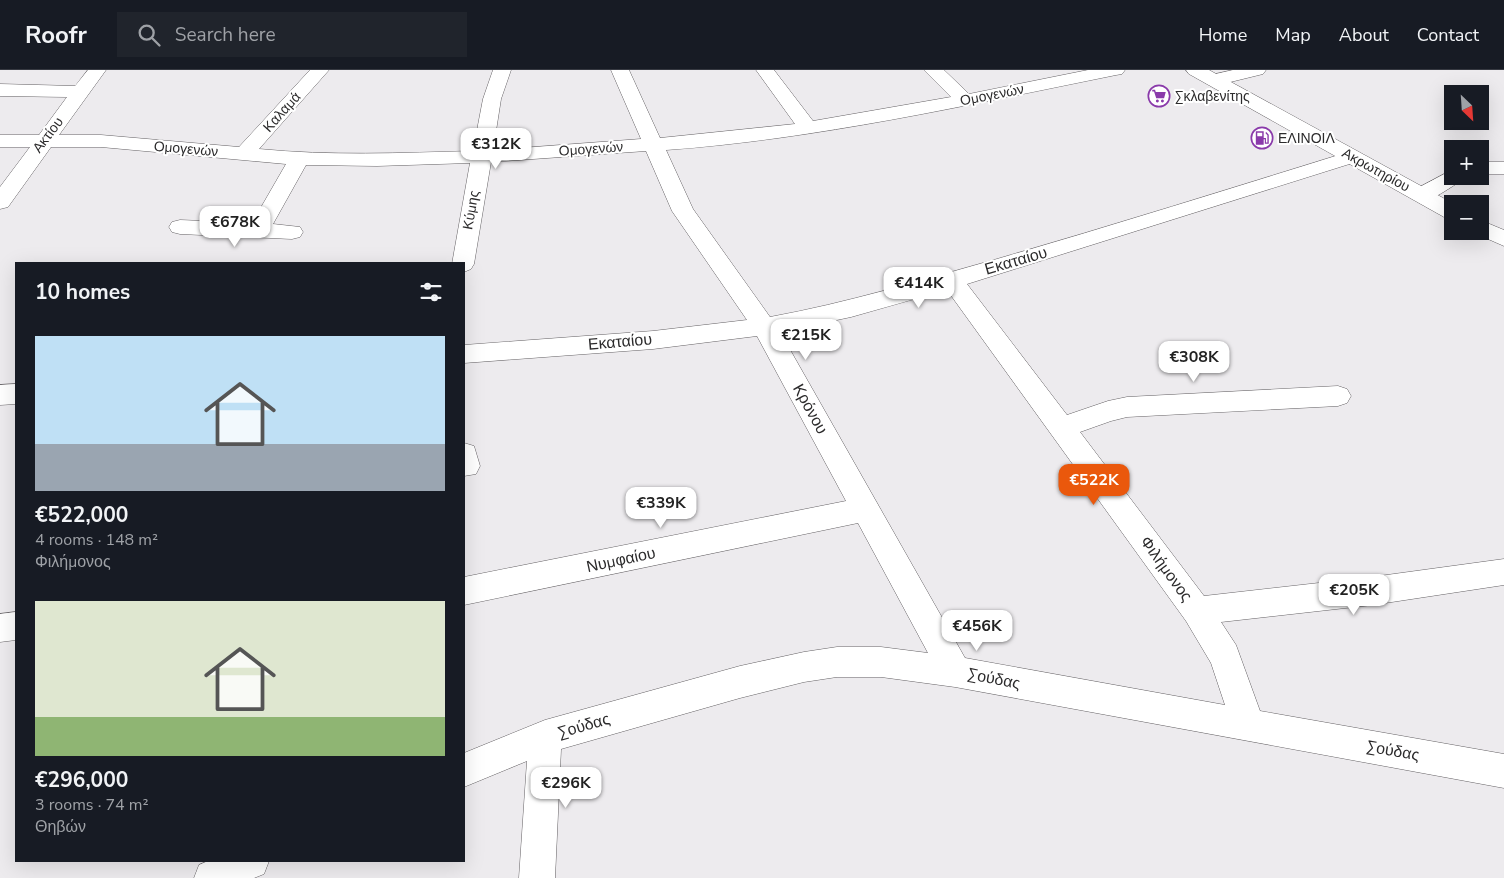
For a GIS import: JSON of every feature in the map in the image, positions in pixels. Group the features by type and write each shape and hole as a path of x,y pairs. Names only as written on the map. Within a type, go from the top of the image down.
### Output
{"street":[{"name":"Ακτίου","path":"0,202 98,70"},
{"name":"Καλαμά","path":"244,154 320,70"},
{"name":"Κύμης","path":"463,262 480,157 492,99 502,70"},
{"name":"Κρόνου","path":"620,70 675,195 690,222 764,326 955,672"},
{"path":"766,70 808,128"},
{"path":"933,70 965,100"},
{"name":"Ομογενών","path":"0,141 101,141 299,159 378,160 480,157 654,145 808,128 965,100 1116,70"},
{"name":"Ακρωτηρίου","path":"1195,70 1444,208"},
{"path":"1214,80 1257,70"},
{"path":"0,90 81,92"},
{"name":"Εκαταίου","path":"465,354 656,339 764,326 827,314 952,280 1208,204 1352,157"},
{"path":"259,230 299,159"},
{"path":"1489,168 1504,168"},
{"path":"1421,195 1444,182"},
{"path":"180,227 292,232"},
{"path":"1489,231 1504,239"},
{"name":"Φιλήμονος","path":"952,280 1198,611 1225,656 1249,726"},
{"path":"0,396 15,394"},
{"path":"1062,428 1108,411 1127,407 1338,396"},
{"name":"Νυμφαίου","path":"465,591 866,509"},
{"path":"1198,611 1372,591 1504,572"},
{"path":"0,628 15,626"},
{"name":"Σούδας","path":"465,770 545,737 740,682 804,667 837,662 881,662 955,672 1504,771"},
{"path":"537,878 545,737"},
{"path":"212,878 249,862"}],"place":[{"name":"Σκλαβενίτης","path":"1159,96"},
{"name":"ΕΛΙΝΟΙΛ","path":"1262,138"}]}
